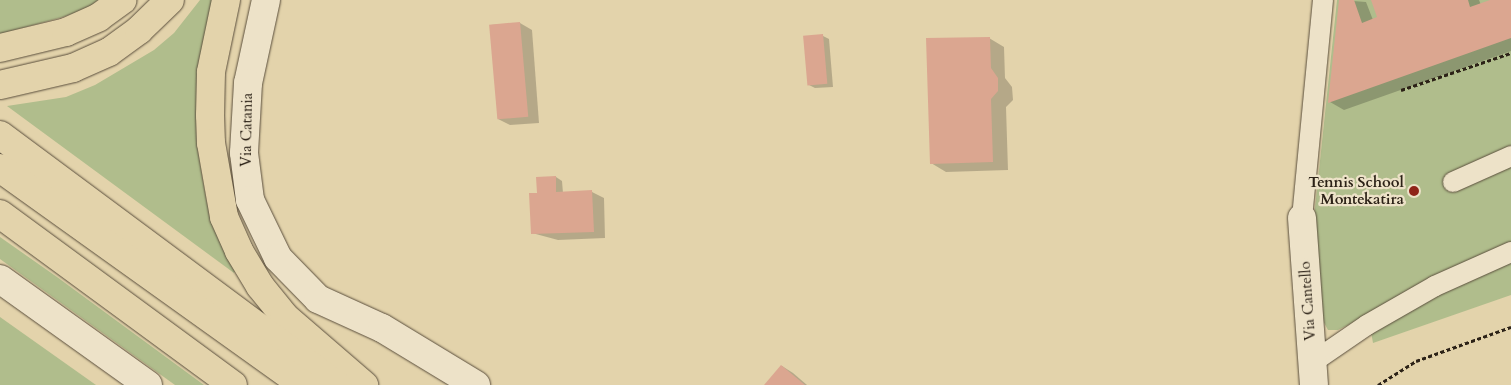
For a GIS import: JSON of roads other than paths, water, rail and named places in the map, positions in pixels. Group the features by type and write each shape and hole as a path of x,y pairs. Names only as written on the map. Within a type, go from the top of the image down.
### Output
{"highway":[{"path":"0,48 66,32 98,17 122,0"},
{"path":"0,85 66,70 109,52 139,30 170,0"},
{"path":"226,0 211,72 210,115 211,144 224,217 247,265 284,316 364,385"},
{"path":"0,135 337,385"},
{"path":"0,168 303,385"},
{"path":"0,214 233,385"}],"street":[{"name":"Via Catania","path":"266,0 248,83 244,153 250,200 278,258 318,299 382,328 476,385"},
{"name":"Via Cantello","path":"1302,218 1313,373"},
{"path":"0,279 148,385"}],"lane":[{"path":"1302,218 1322,0"},
{"path":"1453,182 1511,156"},
{"path":"1313,373 1367,325 1435,286 1511,252"}],"place":[{"name":"Tennis School Montekatira","path":"1414,191"}]}
